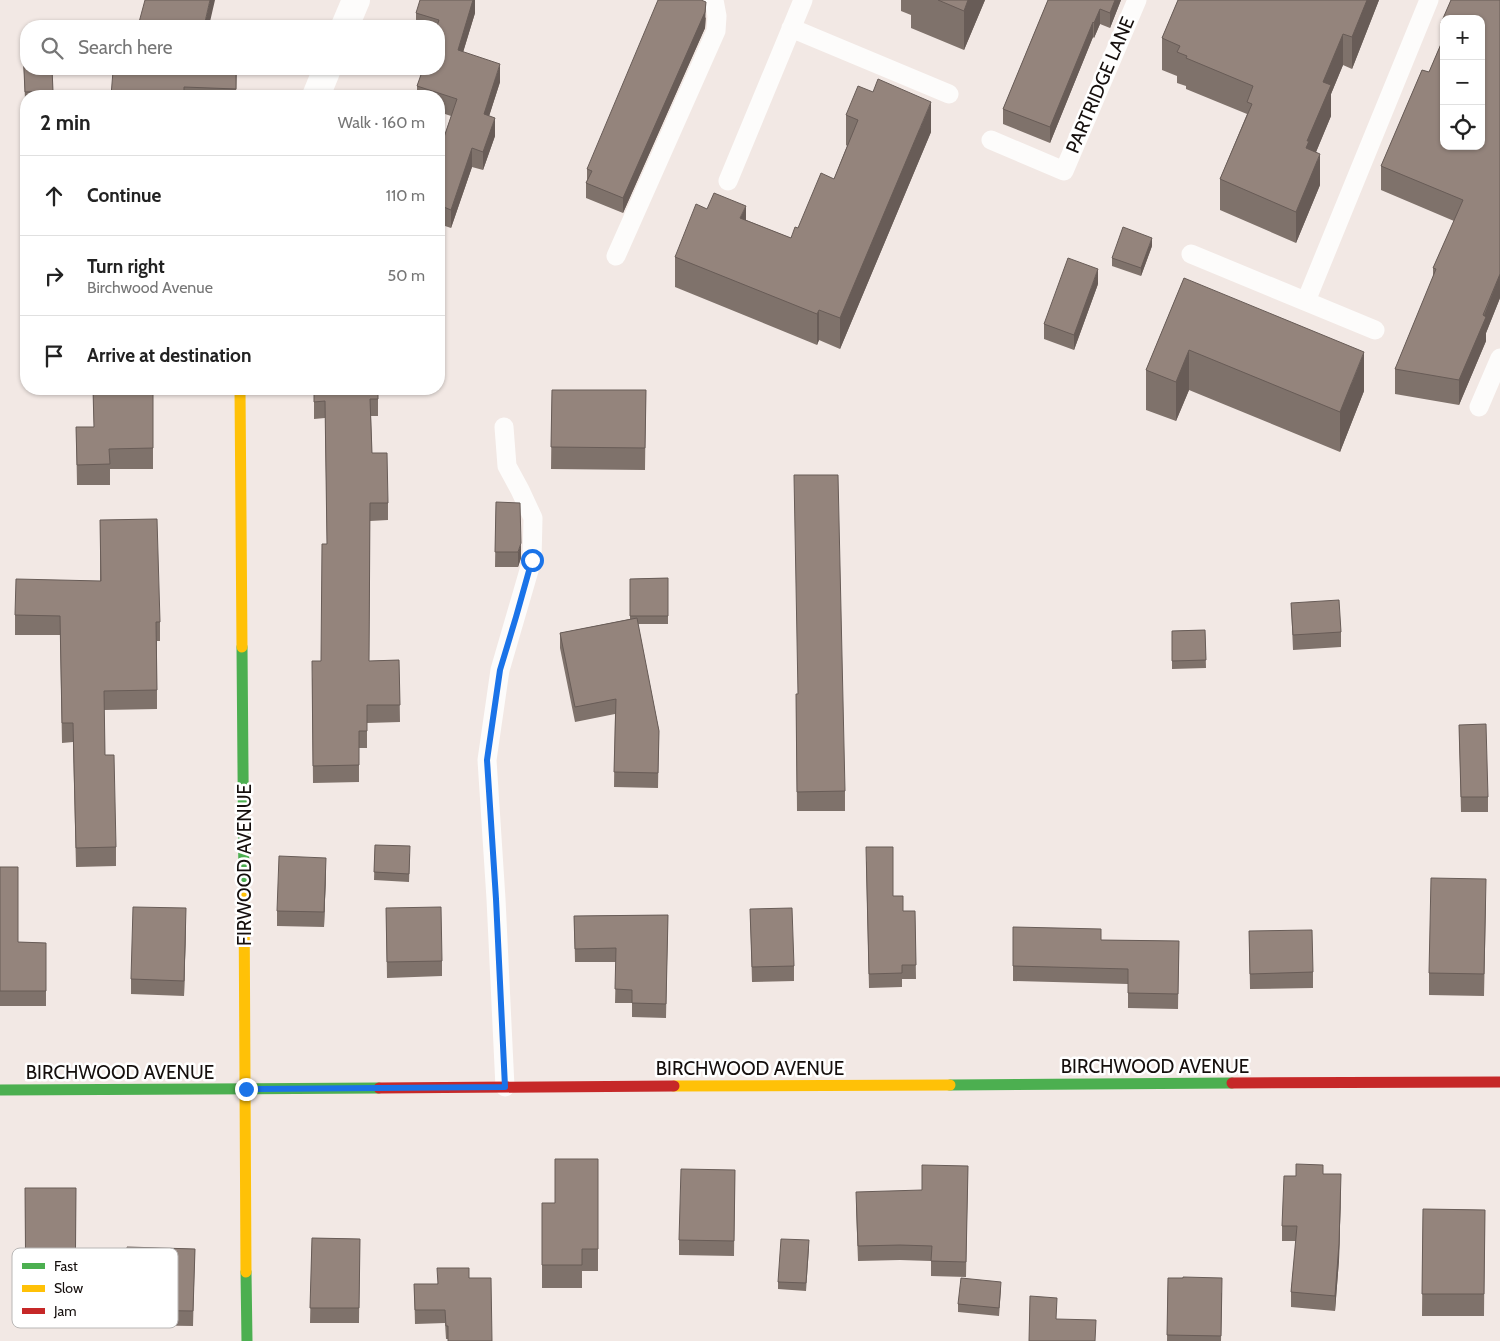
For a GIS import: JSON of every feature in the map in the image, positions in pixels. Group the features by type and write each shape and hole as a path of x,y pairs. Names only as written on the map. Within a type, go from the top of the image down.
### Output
{"street":[{"path":"348,20 356,0"},
{"path":"318,90 325,75"},
{"name":"FIRWOOD AVENUE","path":"240,395 247,1341"},
{"name":"BIRCHWOOD AVENUE","path":"0,1090 1500,1082"}],"lane":[{"path":"616,256 716,31 717,16 714,0"},
{"path":"728,181 803,0"},
{"name":"PARTRIDGE LANE","path":"991,140 1064,171 1137,0"},
{"path":"1306,301 1428,0"},
{"path":"791,28 949,94"},
{"path":"1191,254 1375,330"},
{"path":"1479,407 1500,358"},
{"path":"504,427 507,466 533,518 532,560 500,670 487,760 505,1087"}],"building":[{"path":"145,0 210,0 205,20 140,20"},
{"path":"420,0 473,0 458,50 500,64 484,114 495,118 483,152 472,148 451,210 445,208 445,134 457,99 445,95 445,90 429,90 417,86 421,75 445,75 445,20 416,13"},
{"path":"658,0 701,0 706,2 705,12 623,198 586,183 592,171 587,169"},
{"path":"938,0 968,0 964,11"},
{"path":"1048,0 1115,0 1110,13 1100,9 1093,22 1050,127 1003,109"},
{"path":"1178,0 1367,0 1352,37 1343,34 1323,82 1331,85 1307,141 1309,141 1306,148 1320,154 1296,212 1220,179 1252,104 1247,102 1253,86 1186,58 1187,56 1177,52 1180,46 1162,38"},
{"path":"1451,0 1500,0 1500,274 1483,315 1486,317 1459,380 1395,369 1436,269 1433,268 1463,200 1381,166 1422,70 1429,72 1440,46 1440,150 1485,150 1485,15 1444,15"},
{"path":"24,75 52,75 53,90 25,90"},
{"path":"113,75 236,75 236,89 184,87 184,90 111,90"},
{"path":"878,79 931,102 840,318 819,310 817,314 675,257 696,204 707,209 714,193 746,206 740,218 791,238 795,227 798,228 821,173 834,179 858,120 846,115 858,86 873,92"},
{"path":"1123,227 1152,238 1141,268 1112,258"},
{"path":"1068,258 1098,269 1074,335 1044,324"},
{"path":"1184,278 1364,352 1340,412 1189,350 1176,382 1146,370"},
{"path":"552,390 646,390 645,448 551,447"},
{"path":"93,395 153,395 153,448 109,449 110,464 77,465 76,427 94,427"},
{"path":"314,395 378,395 378,399 370,399 372,453 387,453 388,503 370,503 369,661 399,660 400,705 367,705 367,731 359,731 359,765 313,766 312,661 321,661 322,544 327,544 325,401 314,402"},
{"path":"794,475 838,475 845,791 797,792 796,694 798,694"},
{"path":"496,502 520,503 521,543 518,552 495,552"},
{"path":"157,519 160,622 156,622 157,690 104,691 105,755 114,755 116,847 76,848 73,723 62,723 60,616 15,615 16,579 101,581 100,520"},
{"path":"668,578 668,616 630,616 630,579"},
{"path":"1339,600 1341,632 1293,635 1291,603"},
{"path":"637,618 659,731 658,773 614,772 616,699 575,707 560,633"},
{"path":"1205,630 1206,660 1172,661 1172,631"},
{"path":"1486,724 1488,797 1461,797 1459,725"},
{"path":"375,845 410,846 409,874 374,872"},
{"path":"866,847 893,847 893,896 903,896 903,911 915,911 916,965 902,965 902,973 869,974"},
{"path":"279,856 326,858 324,912 277,911"},
{"path":"0,867 18,867 18,942 46,943 46,991 0,991"},
{"path":"1431,878 1486,879 1484,974 1429,973"},
{"path":"133,907 186,908 184,981 131,979"},
{"path":"441,907 442,961 387,962 386,908"},
{"path":"792,908 794,966 752,967 750,909"},
{"path":"668,915 666,1004 632,1003 632,990 615,989 616,948 575,949 574,916"},
{"path":"1013,927 1101,929 1101,940 1179,941 1178,994 1128,993 1128,969 1013,966"},
{"path":"1312,930 1313,972 1250,974 1249,931"},
{"path":"555,1159 598,1159 598,1249 582,1249 582,1265 542,1265 542,1203 555,1203"},
{"path":"1296,1164 1323,1165 1323,1174 1341,1174 1335,1296 1291,1292 1297,1226 1282,1226 1284,1176 1296,1176"},
{"path":"922,1165 968,1166 966,1262 931,1261 932,1246 858,1246 856,1192 922,1190"},
{"path":"681,1169 735,1170 734,1241 679,1240"},
{"path":"25,1188 76,1188 76,1248 25,1248"},
{"path":"1423,1209 1485,1210 1484,1294 1422,1294"},
{"path":"312,1238 360,1239 359,1308 310,1308"},
{"path":"781,1239 809,1240 806,1283 778,1282"},
{"path":"127,1247 161,1248 127,1248"},
{"path":"178,1248 195,1249 193,1311 178,1311"},
{"path":"437,1268 469,1268 469,1278 491,1278 492,1341 448,1341 445,1310 415,1310 414,1284 438,1284"},
{"path":"961,1278 1001,1282 999,1308 958,1304"},
{"path":"1168,1278 1222,1278 1221,1336 1167,1335"},
{"path":"1030,1296 1057,1298 1056,1319 1096,1320 1095,1341 1029,1341"}],"traffic: fast":[{"path":"242,647 244,890"},
{"path":"950,1085 1232,1083"},
{"path":"0,1090 379,1088"},
{"path":"246,1272 247,1341"}],"traffic: slow":[{"path":"240,395 242,647"},
{"path":"244,890 246,1272"},
{"path":"674,1086 950,1085"}],"traffic: jam":[{"path":"1232,1083 1500,1082"},
{"path":"379,1088 674,1086"}],"route":[{"path":"246,1089 505,1087 487,760 500,670 532,560"}]}
